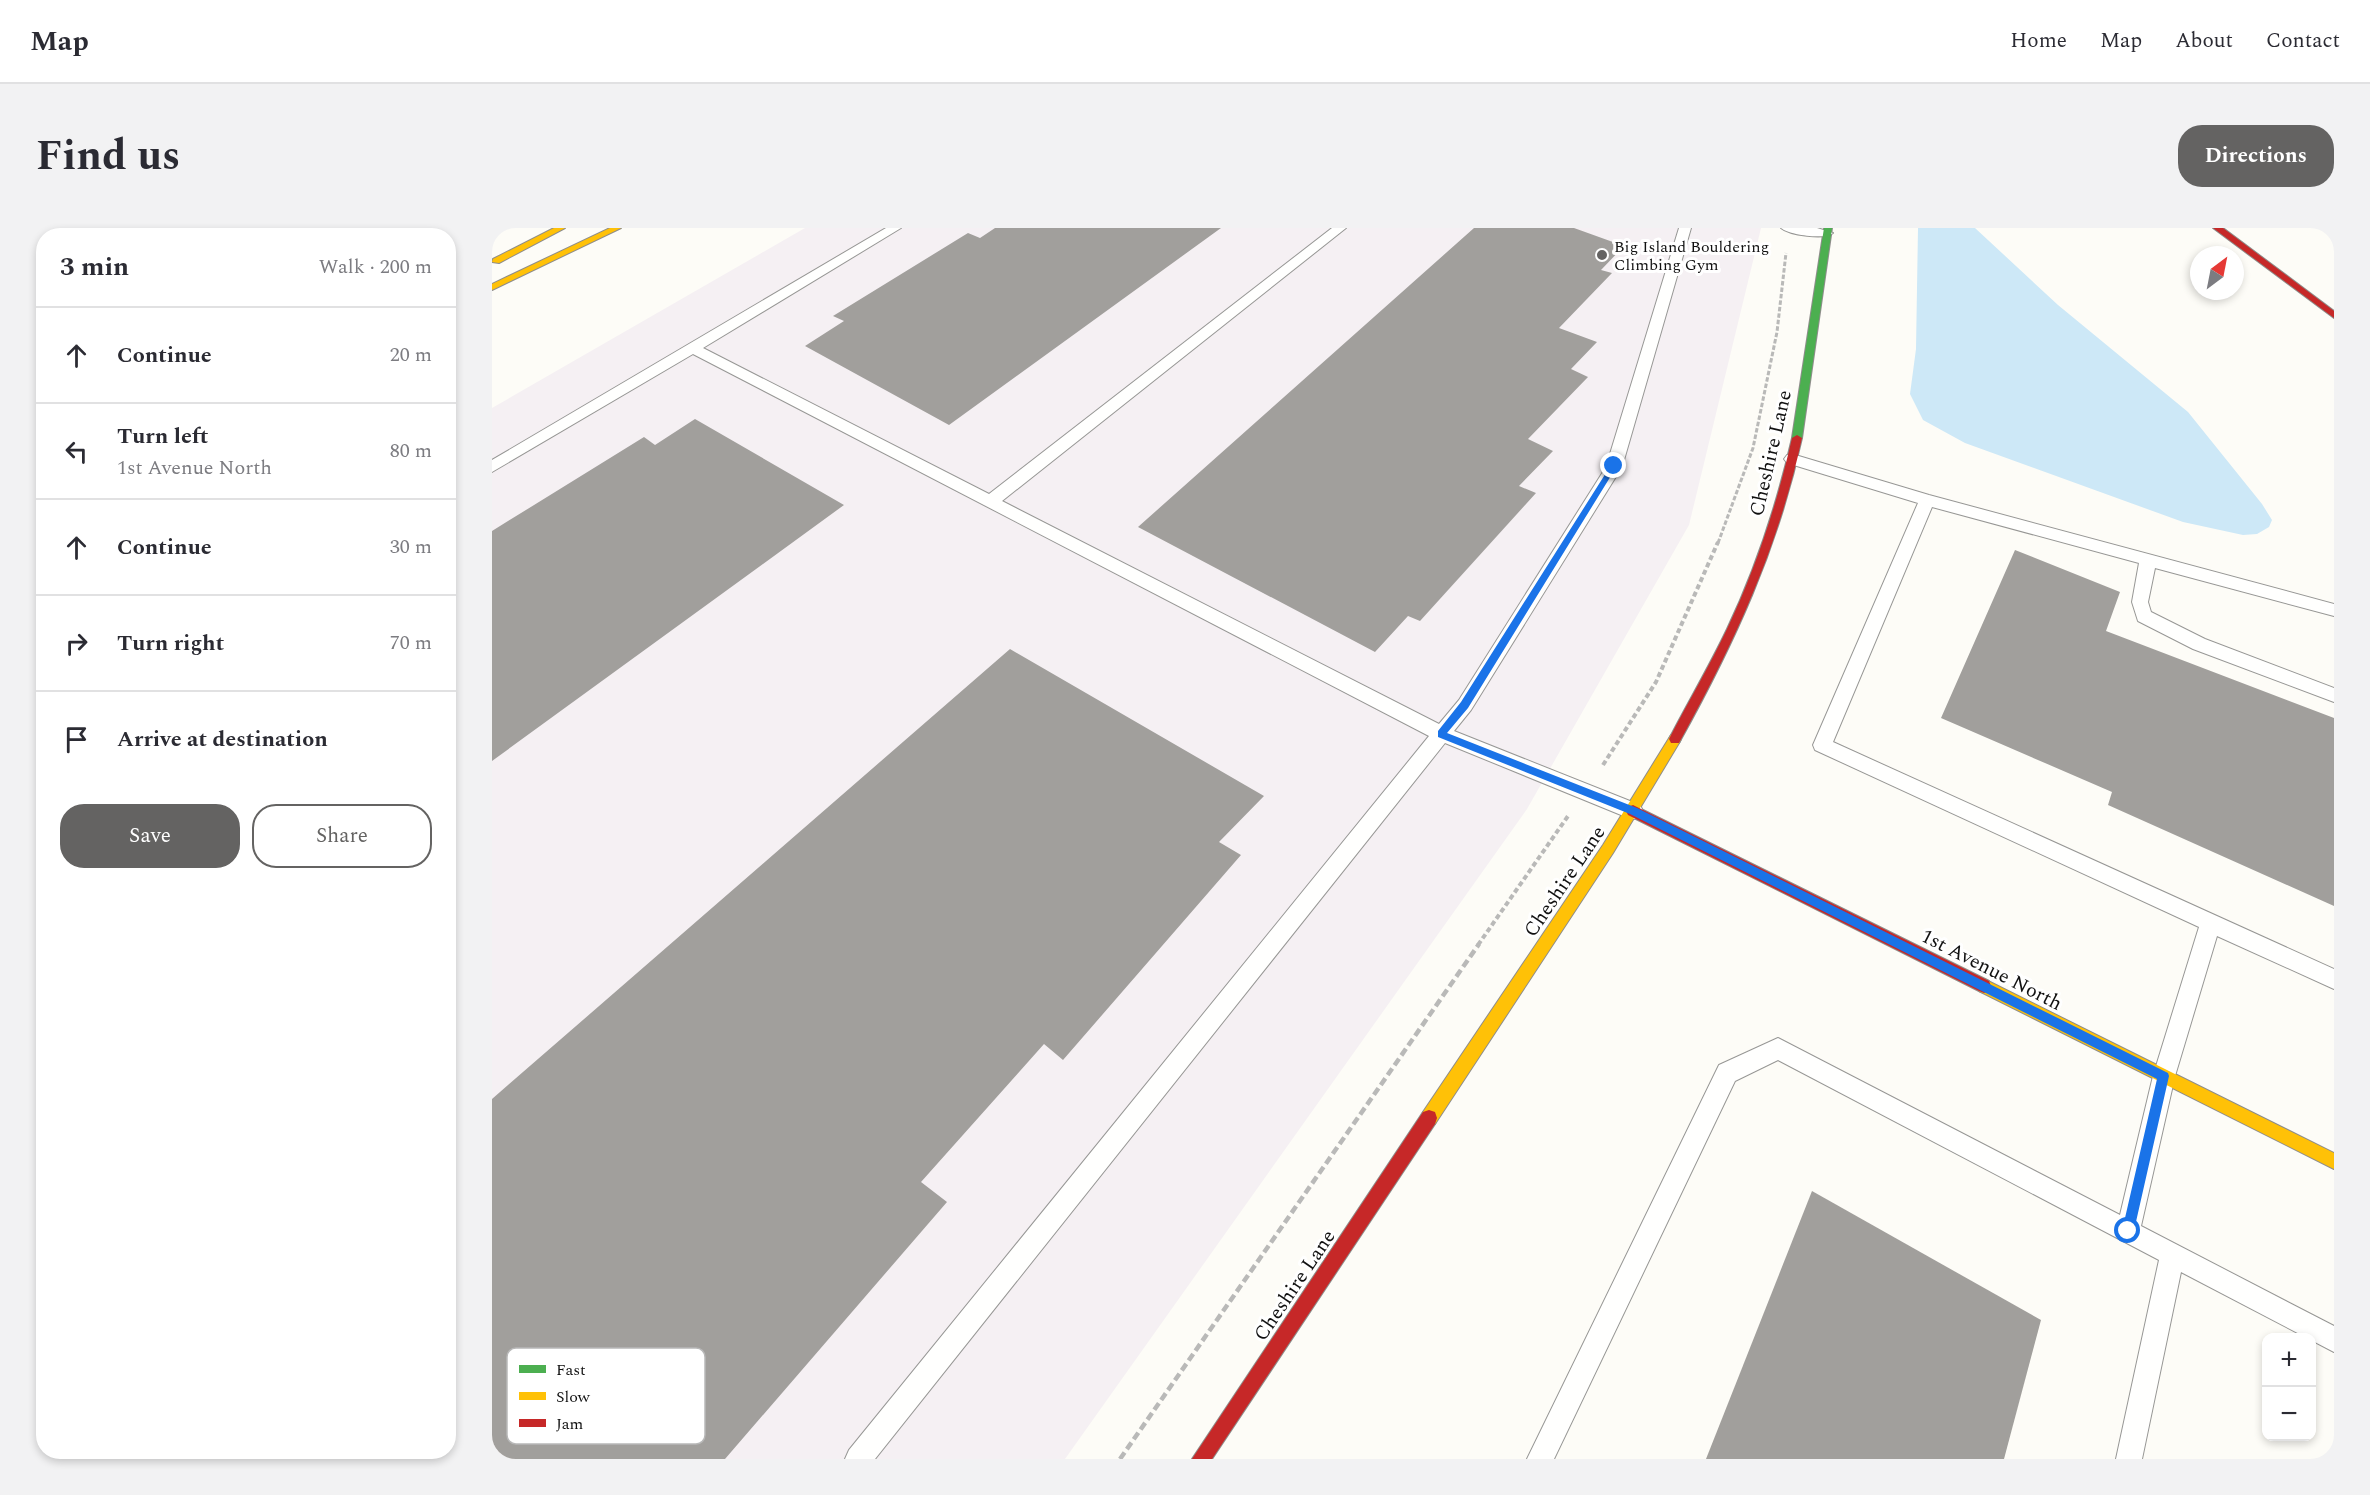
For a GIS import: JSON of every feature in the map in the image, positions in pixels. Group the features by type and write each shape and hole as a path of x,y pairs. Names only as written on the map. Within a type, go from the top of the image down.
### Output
{"main road":[{"path":"492,263 561,228"},
{"path":"492,287 616,228"},
{"path":"2217,228 2334,315"},
{"name":"Cheshire Lane","path":"1201,1459 1633,811 1701,694 1752,590 1785,495 1802,408 1828,231"},
{"name":"1st Avenue North","path":"1633,811 2334,1161"}],"lane":[{"path":"492,467 896,228"},
{"path":"990,502 1340,228"},
{"path":"858,1459 1465,705 1614,466 1685,228"},
{"path":"1787,228 1828,231"},
{"path":"693,348 1441,734 1633,811"},
{"path":"1792,459 1927,500 2334,610"},
{"path":"1927,500 1822,746 2334,979"},
{"path":"2148,560 2140,602 2144,616 2199,644 2334,695"},
{"path":"2128,1231 2164,1076 2211,923"},
{"path":"1540,1459 1727,1073 1778,1049 2334,1339"},
{"path":"2129,1459 2172,1255"}],"path":[{"path":"1120,1459 1585,792 1656,682 1708,569 1753,448 1776,332 1786,251"}],"shaded area":[{"path":"805,228 1761,228 1689,525 1527,809 1065,1459 492,1459 492,408"}],"water":[{"path":"1918,228 1975,228 2058,305 2188,412 2262,504 2272,520 2269,527 2257,534 2243,535 2183,522 1965,443 1923,420 1910,394 1916,349"}],"building":[{"path":"995,228 1221,228 949,425 805,346 844,321 833,316 968,233 980,238"},
{"path":"1474,228 1574,228 1624,246 1601,270 1612,273 1559,328 1597,342 1571,369 1588,377 1528,439 1553,451 1519,486 1536,493 1420,621 1408,616 1375,652 1138,527"},
{"path":"695,419 844,505 492,761 492,531 644,437 655,445"},
{"path":"2015,550 2120,592 2106,631 2334,718 2334,906 2108,805 2112,792 1941,718"},
{"path":"1010,649 1264,796 1219,842 1241,855 1063,1060 1044,1044 921,1182 947,1202 725,1459 492,1459 492,1099"},
{"path":"1812,1191 2041,1320 2004,1459 1706,1459"}],"traffic: fast":[{"path":"1797,438 1828,228"}],"traffic: slow":[{"path":"496,261 561,228"},
{"path":"492,287 617,228"},
{"path":"1429,1118 1608,849 1675,739"},
{"path":"1984,986 2334,1161"}],"traffic: jam":[{"path":"2217,228 2334,315"},
{"path":"1675,739 1732,630 1764,556 1777,518 1797,438"},
{"path":"1633,811 1984,986"},
{"path":"1201,1459 1429,1118"}],"place":[{"name":"Big Island Bouldering Climbing Gym","path":"1602,255"}],"route":[{"path":"1614,466 1465,705 1441,734 1633,811 2164,1076 2128,1231"}]}
